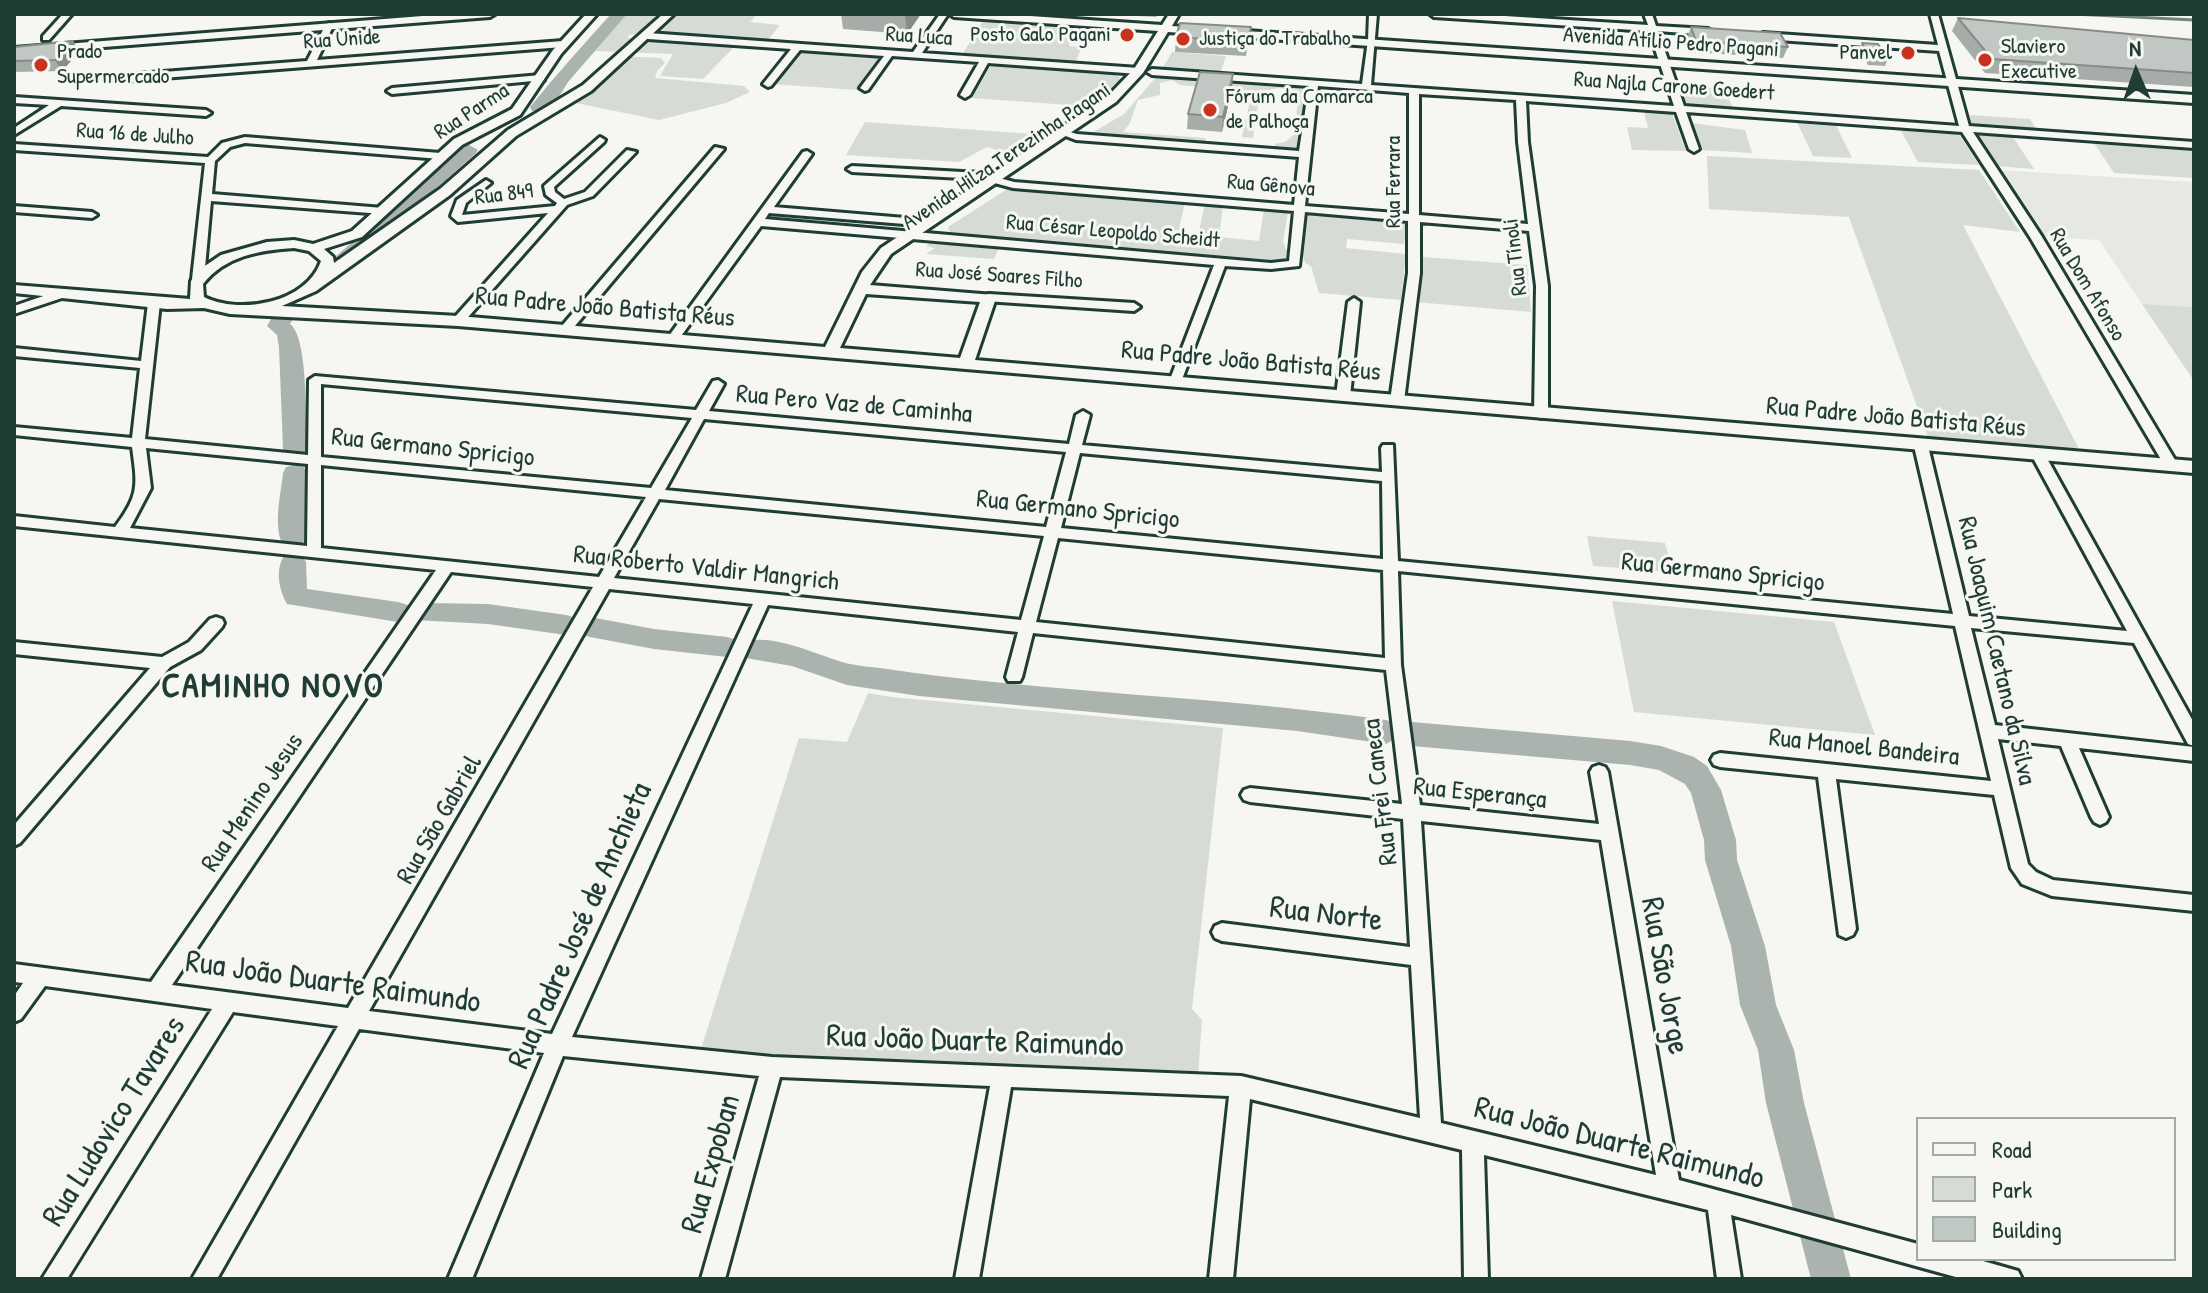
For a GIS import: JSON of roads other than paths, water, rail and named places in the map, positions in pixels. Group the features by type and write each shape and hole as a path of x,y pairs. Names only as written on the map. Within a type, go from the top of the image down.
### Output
{"main road":[{"path":"14,51 254,32 369,14"},
{"path":"14,45 46,38 263,22 483,14"},
{"name":"Rua Parma","path":"314,248 357,234 458,142 516,112 535,79 592,14"},
{"path":"247,309 291,298 322,278 445,192 512,133 587,88 669,14"},
{"name":"Avenida Atílio Pedro Pagani","path":"954,14 1175,22"},
{"name":"Avenida Atílio Pedro Pagani","path":"1022,14 1175,22 1371,40 2194,96"},
{"path":"254,32 250,30 252,27 263,22"},
{"name":"Avenida Hilza Terezinha Pagani","path":"866,290 889,263 928,230 1077,130 1123,104 1175,22"},
{"path":"77,44 86,37 140,31"},
{"path":"516,112 523,116 542,116"},
{"path":"495,125 512,128 512,133"},
{"name":"Avenida Hilza Terezinha Pagani","path":"866,290 880,258 912,234 928,230"},
{"path":"14,289 161,304 199,292 218,263 248,250 294,244 314,248 328,260 322,278"},
{"path":"829,354 866,290"},
{"name":"Rua José Soares Filho","path":"866,290 989,298"},
{"name":"Rua Padre João Batista Réus","path":"199,292 218,309 458,321 2194,467"},
{"path":"291,298 303,312"},
{"path":"965,365 989,298"}],"street":[{"path":"46,38 68,14"},
{"path":"916,55 944,14"},
{"path":"1366,88 1373,14"},
{"path":"1434,14 1718,33"},
{"path":"1648,14 1694,149"},
{"path":"311,63 331,19"},
{"name":"Rua Dom Afonso","path":"1938,21 1941,48 1964,127 2036,237 2171,465"},
{"path":"1748,35 1941,48"},
{"name":"Rua Luca","path":"648,36 1145,72"},
{"path":"768,84 797,47"},
{"name":"Rua Unide","path":"124,78 560,48"},
{"path":"865,88 890,53"},
{"path":"965,95 985,60"},
{"name":"Rua Najla Carone Goedert","path":"1145,72 2194,145"},
{"path":"392,91 535,79"},
{"path":"1298,208 1314,84"},
{"name":"Rua Ferrara","path":"1397,401 1414,273 1414,91"},
{"name":"Rua Tínoli","path":"1521,96 1533,228 1542,286 1541,414"},
{"path":"14,100 206,113"},
{"path":"14,132 59,103"},
{"path":"1077,130 1304,154"},
{"path":"210,160 226,145 245,140 440,156"},
{"path":"560,206 550,193 549,186 600,140"},
{"name":"Rua 16 de Julho","path":"14,147 210,160 199,252 199,292"},
{"path":"565,330 719,149"},
{"path":"458,321 560,206 589,194 631,152"},
{"path":"672,340 807,154"},
{"name":"Rua Gênova","path":"852,169 1533,228"},
{"name":"Rua 849","path":"486,183 461,202 456,216 458,219 560,206"},
{"path":"207,197 383,211"},
{"name":"Rua César Leopoldo Scheidt","path":"767,210 844,216 928,230 1271,266 1295,264 1298,208"},
{"path":"14,209 92,215"},
{"path":"837,229 844,216"},
{"path":"758,222 912,234"},
{"path":"199,252 218,263"},
{"path":"1175,382 1221,261"},
{"path":"14,310 64,293"},
{"name":"Rua José Soares Filho","path":"989,298 1134,307"},
{"path":"1343,396 1354,302"},
{"path":"119,532 131,516 144,488 138,443 147,365 161,304"},
{"path":"14,352 147,365"},
{"name":"Rua Pero Vaz de Caminha","path":"315,460 315,380 1389,477"},
{"name":"Rua São Gabriel","path":"204,1279 718,384"},
{"path":"1014,677 1083,415"},
{"name":"Rua Germano Spricigo","path":"14,431 2138,638"},
{"name":"Rua Joaquim Caetano da Silva","path":"1921,446 2020,868 2029,878 2052,888 2194,903"},
{"name":"Rua Frei Caneca","path":"1388,448 1393,665 1412,814 1431,1130"},
{"path":"2039,456 2194,739"},
{"path":"314,552 315,460"},
{"name":"Rua Roberto Valdir Mangrich","path":"14,521 1393,665"},
{"name":"Rua Menino Jesus","path":"156,991 447,566"},
{"name":"Rua Padre José de Anchieta","path":"460,1279 557,1046 763,599"},
{"path":"14,838 164,663 195,646 216,623"},
{"path":"14,648 164,663"},
{"path":"1988,731 2194,754"},
{"path":"2067,739 2100,817"},
{"name":"Rua Manoel Bandeira","path":"1720,760 2002,789"},
{"path":"1826,771 1846,929"},
{"name":"Rua São Jorge","path":"1599,772 1670,1191"},
{"name":"Rua Esperança","path":"1250,795 1609,833"},
{"name":"Rua Norte","path":"1222,932 1422,957"},
{"name":"Rua João Duarte Raimundo","path":"14,973 557,1046 772,1067 1241,1086 1787,1218 1916,1255"},
{"path":"14,1012 40,977"},
{"name":"Rua Ludovico Tavares","path":"54,1279 229,1000"},
{"name":"Rua Expoban","path":"713,1279 772,1067"},
{"path":"967,1279 1003,1075"},
{"path":"1221,1279 1241,1086"},
{"path":"1473,1141 1476,1279"},
{"path":"1718,1201 1729,1279"},
{"path":"1937,1261 2010,1279"}],"waterway":[{"path":"538,107 551,96 561,80 619,14"},
{"path":"2074,14 2194,20"},
{"path":"342,261 469,150"},
{"path":"282,319 278,326 287,332 291,361 295,449"},
{"path":"293,541 291,518 295,473"},
{"path":"293,562 293,586 297,597 398,612"},
{"path":"425,613 488,614 566,625"},
{"path":"590,627 654,639 727,647"},
{"path":"750,650 794,656 847,674 919,685 1297,719 1386,732"},
{"path":"1412,734 1630,753 1661,758 1683,766 1696,775 1706,790 1720,840 1721,860 1748,946 1758,1005 1776,1050 1785,1103 1831,1279"}],"place":[{"name":"Posto Galo Pagani","path":"1127,35"},
{"name":"Justiça do Trabalho","path":"1183,39"},
{"name":"Panvel","path":"1908,53"},
{"name":"Slaviero Executive","path":"1985,60"},
{"name":"Prado Supermercado","path":"41,65"},
{"name":"Fórum da Comarca de Palhoça","path":"1210,110"}],"district":[{"name":"CAMINHO NOVO","path":"273,688"}]}
